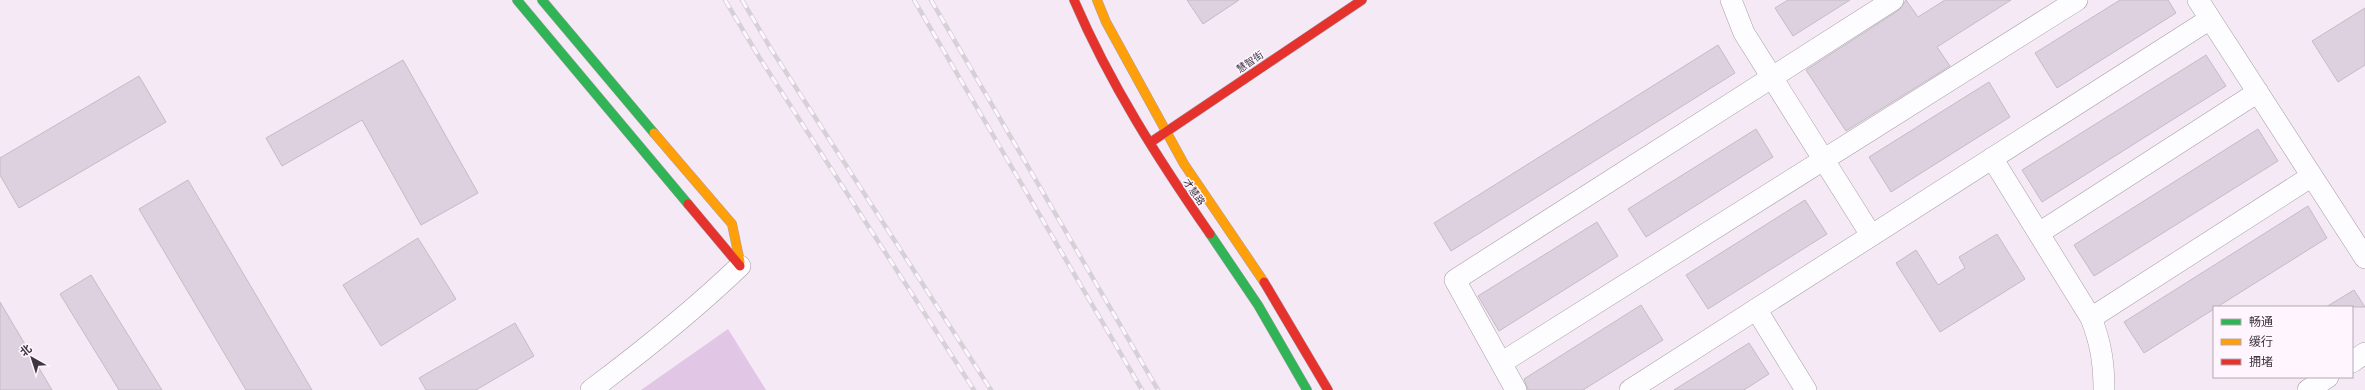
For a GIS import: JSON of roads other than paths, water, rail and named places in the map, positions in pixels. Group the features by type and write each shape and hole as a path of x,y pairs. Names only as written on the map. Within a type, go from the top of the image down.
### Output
{"street":[{"path":"517,0 740,266"},
{"path":"542,0 732,224 740,266"},
{"name":"才慧路","path":"1074,0 1087,31 1155,124 1166,132 1184,164 1256,269 1328,390"},
{"name":"才慧路","path":"1097,0 1155,124 1150,143 1169,176 1240,279 1307,390"},
{"name":"慧智街","path":"1150,143 1362,0"},
{"path":"1731,0 1744,34 1871,236"},
{"path":"1516,390 1455,280 1893,0"},
{"path":"1501,363 2077,0"},
{"path":"2198,0 2365,258"},
{"path":"1630,390 2210,19"},
{"path":"2039,234 2258,92"},
{"path":"1992,158 2091,318 2100,339 2104,363 2104,390"},
{"path":"2091,318 2312,176"},
{"path":"591,390 664,334 705,300 740,266"},
{"path":"1756,309 1802,389"},
{"path":"2353,361 2365,353"},
{"path":"2308,390 2326,378"}],"railway":[{"path":"725,0 759,57 974,390"},
{"path":"742,0 771,49 991,390"},
{"path":"914,0 1142,390"},
{"path":"931,0 1158,390"}]}
